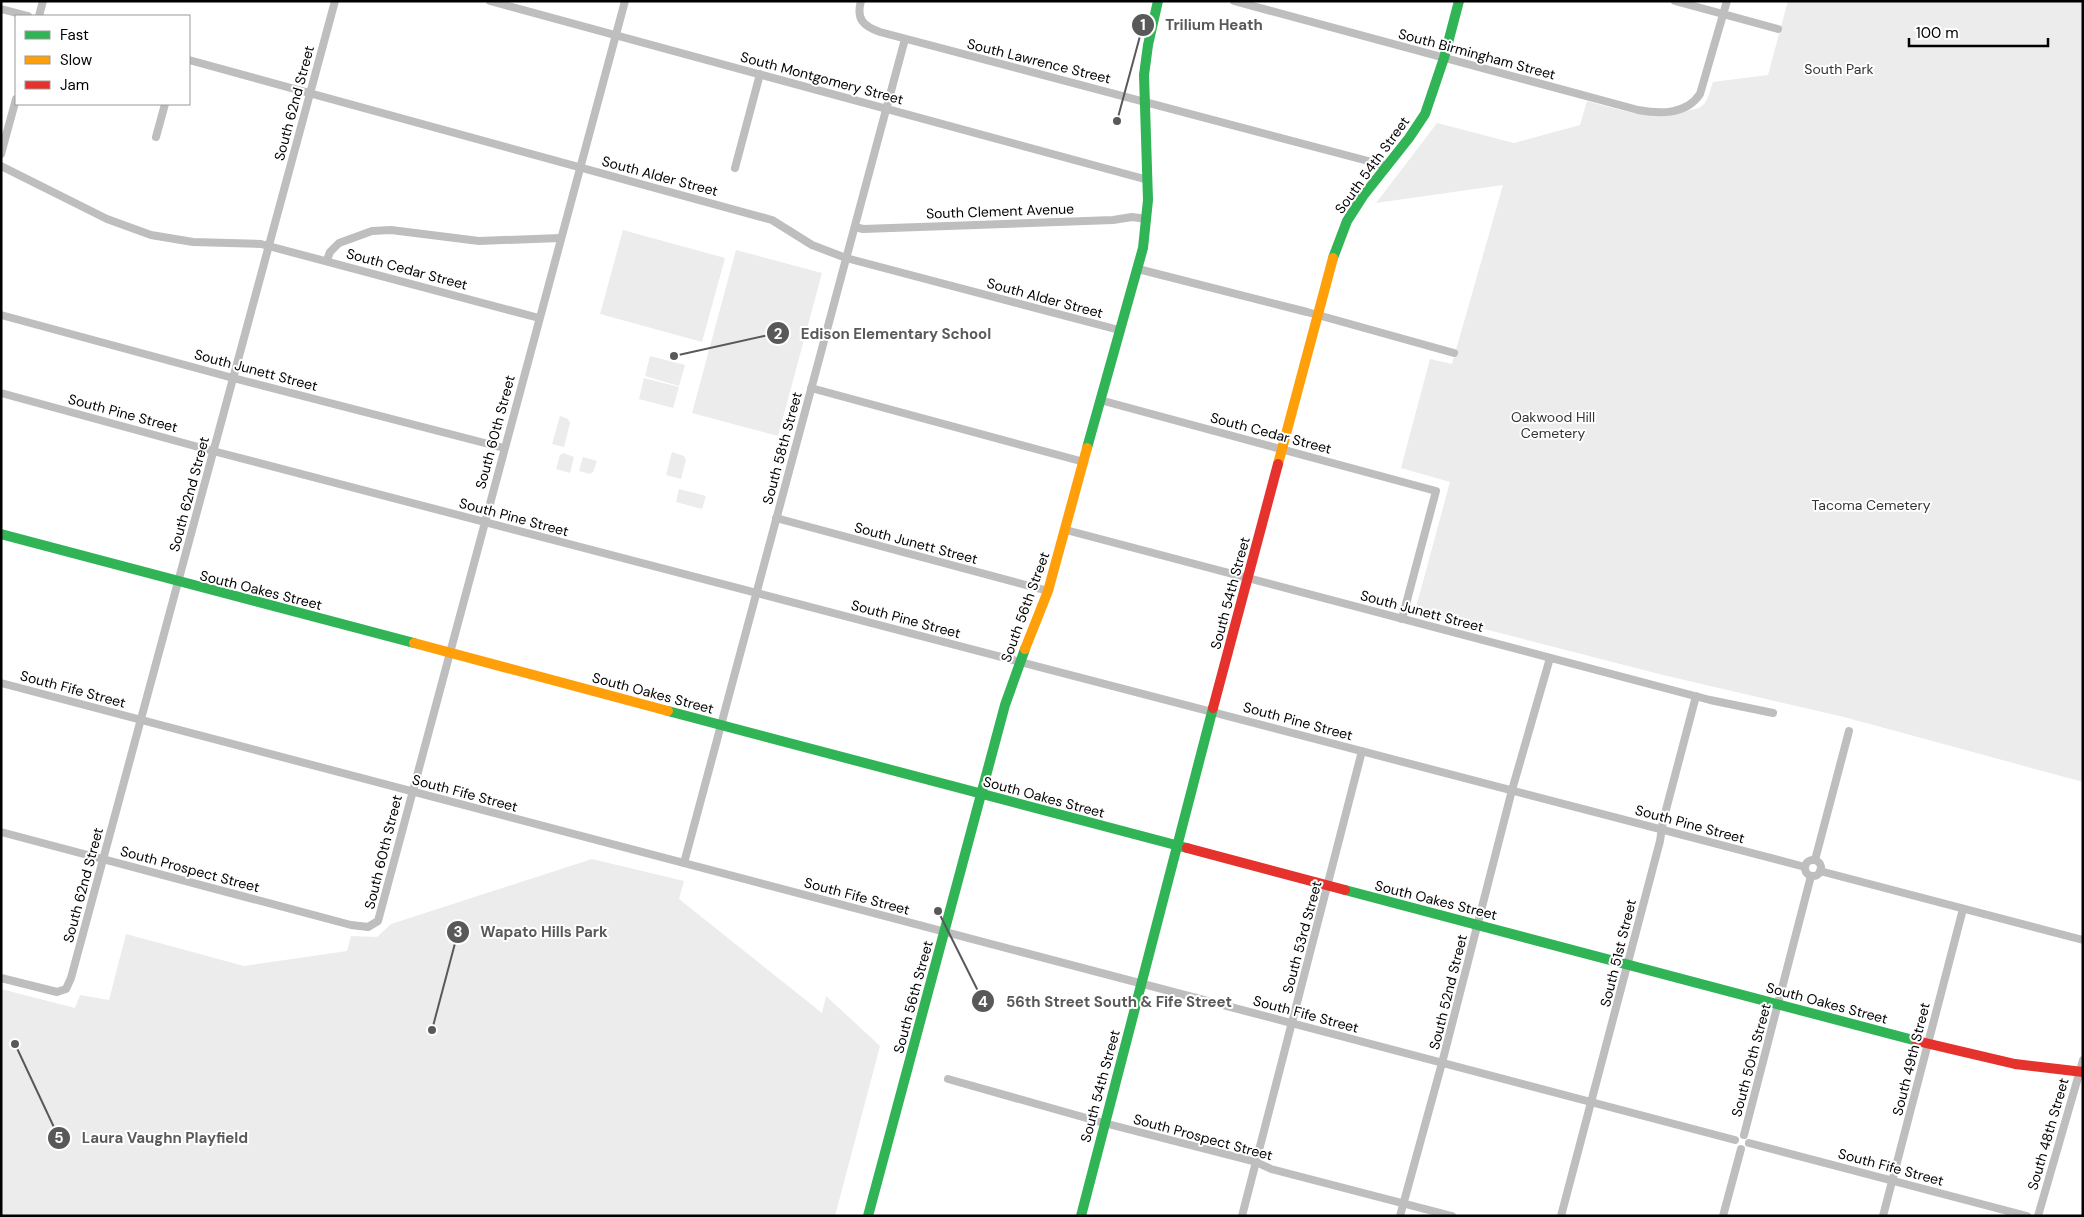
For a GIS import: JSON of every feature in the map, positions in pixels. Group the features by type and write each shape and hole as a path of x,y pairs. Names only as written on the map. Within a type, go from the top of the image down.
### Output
{"street":[{"path":"39,15 43,1"},
{"name":"South 62nd Street","path":"1,978 46,990 62,992 66,989 71,978 335,1"},
{"name":"South Montgomery Street","path":"490,1 1148,180"},
{"name":"South 60th Street","path":"373,925 379,920 560,238 625,1"},
{"name":"South Lawrence Street","path":"861,1 859,14 861,22 874,30 1387,166"},
{"name":"South 56th Street","path":"868,1216 1005,705 1048,591 1119,330 1138,270 1147,219 1148,180 1144,101 1145,60 1158,1"},
{"name":"South Birmingham Street","path":"1234,1 1654,112 1669,112 1685,108 1696,100 1704,86 1724,14"},
{"name":"South 54th Street","path":"1081,1216 1212,711 1337,246 1347,221 1363,196 1425,114 1444,58 1459,1"},
{"path":"1675,1 1778,29"},
{"path":"1724,14 1727,1"},
{"path":"1,9 24,15"},
{"name":"South 58th Street","path":"684,863 905,39"},
{"name":"South Alder Street","path":"190,60 772,220 812,244 846,258 1119,330"},
{"path":"735,168 760,74"},
{"path":"1,154 15,103"},
{"path":"156,137 165,105"},
{"path":"1,166 107,219 151,235 193,242 248,242 269,245"},
{"name":"South Clement Avenue","path":"855,228 1113,220 1132,217 1147,219"},
{"path":"327,260 330,252 339,244 372,231 390,230 479,241 560,238"},
{"name":"South Cedar Street","path":"269,245 539,318"},
{"path":"1138,270 1454,353"},
{"name":"South Junett Street","path":"1,315 233,378 504,448"},
{"path":"811,388 1084,462"},
{"name":"South Pine Street","path":"1,393 213,451 1805,867"},
{"name":"South Cedar Street","path":"1100,400 1283,448 1436,491 1402,619"},
{"name":"South Junett Street","path":"776,518 1048,591"},
{"name":"South Junett Street","path":"1066,530 1696,696 1773,713"},
{"name":"South Oakes Street","path":"1,534 177,583 449,653 1928,1044 2015,1064 2081,1072"},
{"name":"South 52nd Street","path":"1400,1216 1442,1063 1512,790 1550,658"},
{"name":"South Fife Street","path":"1,683 1735,1140"},
{"name":"South 51st Street","path":"1562,1216 1593,1102 1696,696"},
{"path":"1815,860 1849,730"},
{"name":"South 53rd Street","path":"1242,1216 1362,751"},
{"name":"South Prospect Street","path":"1,832 351,925 364,927 373,925"},
{"path":"1815,860 1820,863 1820,871 1818,874 1811,876 1807,873 1805,867 1808,862 1815,860"},
{"path":"1820,871 2083,940"},
{"name":"South 50th Street","path":"1744,1135 1811,876"},
{"name":"South 49th Street","path":"1883,1216 1963,909"},
{"name":"South 48th Street","path":"2038,1216 2083,1060"},
{"name":"South Prospect Street","path":"948,1079 1104,1123 1256,1162 1271,1169 1452,1216"},
{"path":"1739,1134 1748,1137 1749,1143 1746,1147 1740,1149 1736,1146 1735,1140 1739,1134"},
{"name":"South Fife Street","path":"1749,1143 2027,1216"},
{"path":"1723,1216 1740,1149"}],"green space":[{"path":"1788,1 2083,1 2083,782 1844,717 1663,675 1415,611 1450,482 1401,468 1430,359 1452,364 1503,185 1376,203 1437,123 1514,143 1580,125 1587,101 1638,114 1677,114 1703,105 1713,82 1768,75"},
{"path":"623,230 725,258 702,342 600,314"},
{"path":"736,250 822,273 778,436 692,413"},
{"path":"650,356 685,365 679,386 645,376"},
{"path":"644,378 679,387 673,408 639,399"},
{"path":"560,416 568,419 570,423 564,447 552,444"},
{"path":"672,452 684,456 686,460 681,479 666,475"},
{"path":"563,453 574,457 570,473 556,469 560,455"},
{"path":"583,457 597,461 593,472 590,474 579,471"},
{"path":"679,489 706,496 702,509 676,502"},
{"path":"592,859 684,881 679,899 822,1013 826,996 880,1046 835,1216 1,1216 1,989 75,1008 80,995 109,1000 126,934 244,966 347,951 351,936 377,937 391,924"}],"traffic: fast":[{"path":"1087,448 1143,248 1148,200 1144,75 1148,45 1158,1"},
{"path":"1333,258 1347,221 1363,196 1409,138 1425,114 1444,58 1459,1"},
{"path":"1,534 414,643"},
{"path":"868,1216 1005,705 1025,649"},
{"path":"1081,1216 1213,708"},
{"path":"668,711 1187,848"},
{"path":"1345,890 1917,1041"}],"traffic: slow":[{"path":"1278,464 1333,258"},
{"path":"1025,649 1048,591 1087,448"},
{"path":"414,643 668,711"}],"traffic: jam":[{"path":"1213,708 1278,464"},
{"path":"1187,848 1345,890"},
{"path":"1917,1041 2015,1064 2083,1072"}],"place":[{"name":"Trilium Heath","path":"1117,121"},
{"name":"Edison Elementary School","path":"674,356"},
{"name":"56th Street South & Fife Street","path":"938,911"},
{"name":"Wapato Hills Park","path":"432,1030"},
{"name":"Laura Vaughn Playfield","path":"15,1044"}],"park label":[{"name":"South Park","path":"1839,69"},
{"name":"Oakwood Hill Cemetery","path":"1553,426"},
{"name":"Tacoma Cemetery","path":"1871,505"}]}
